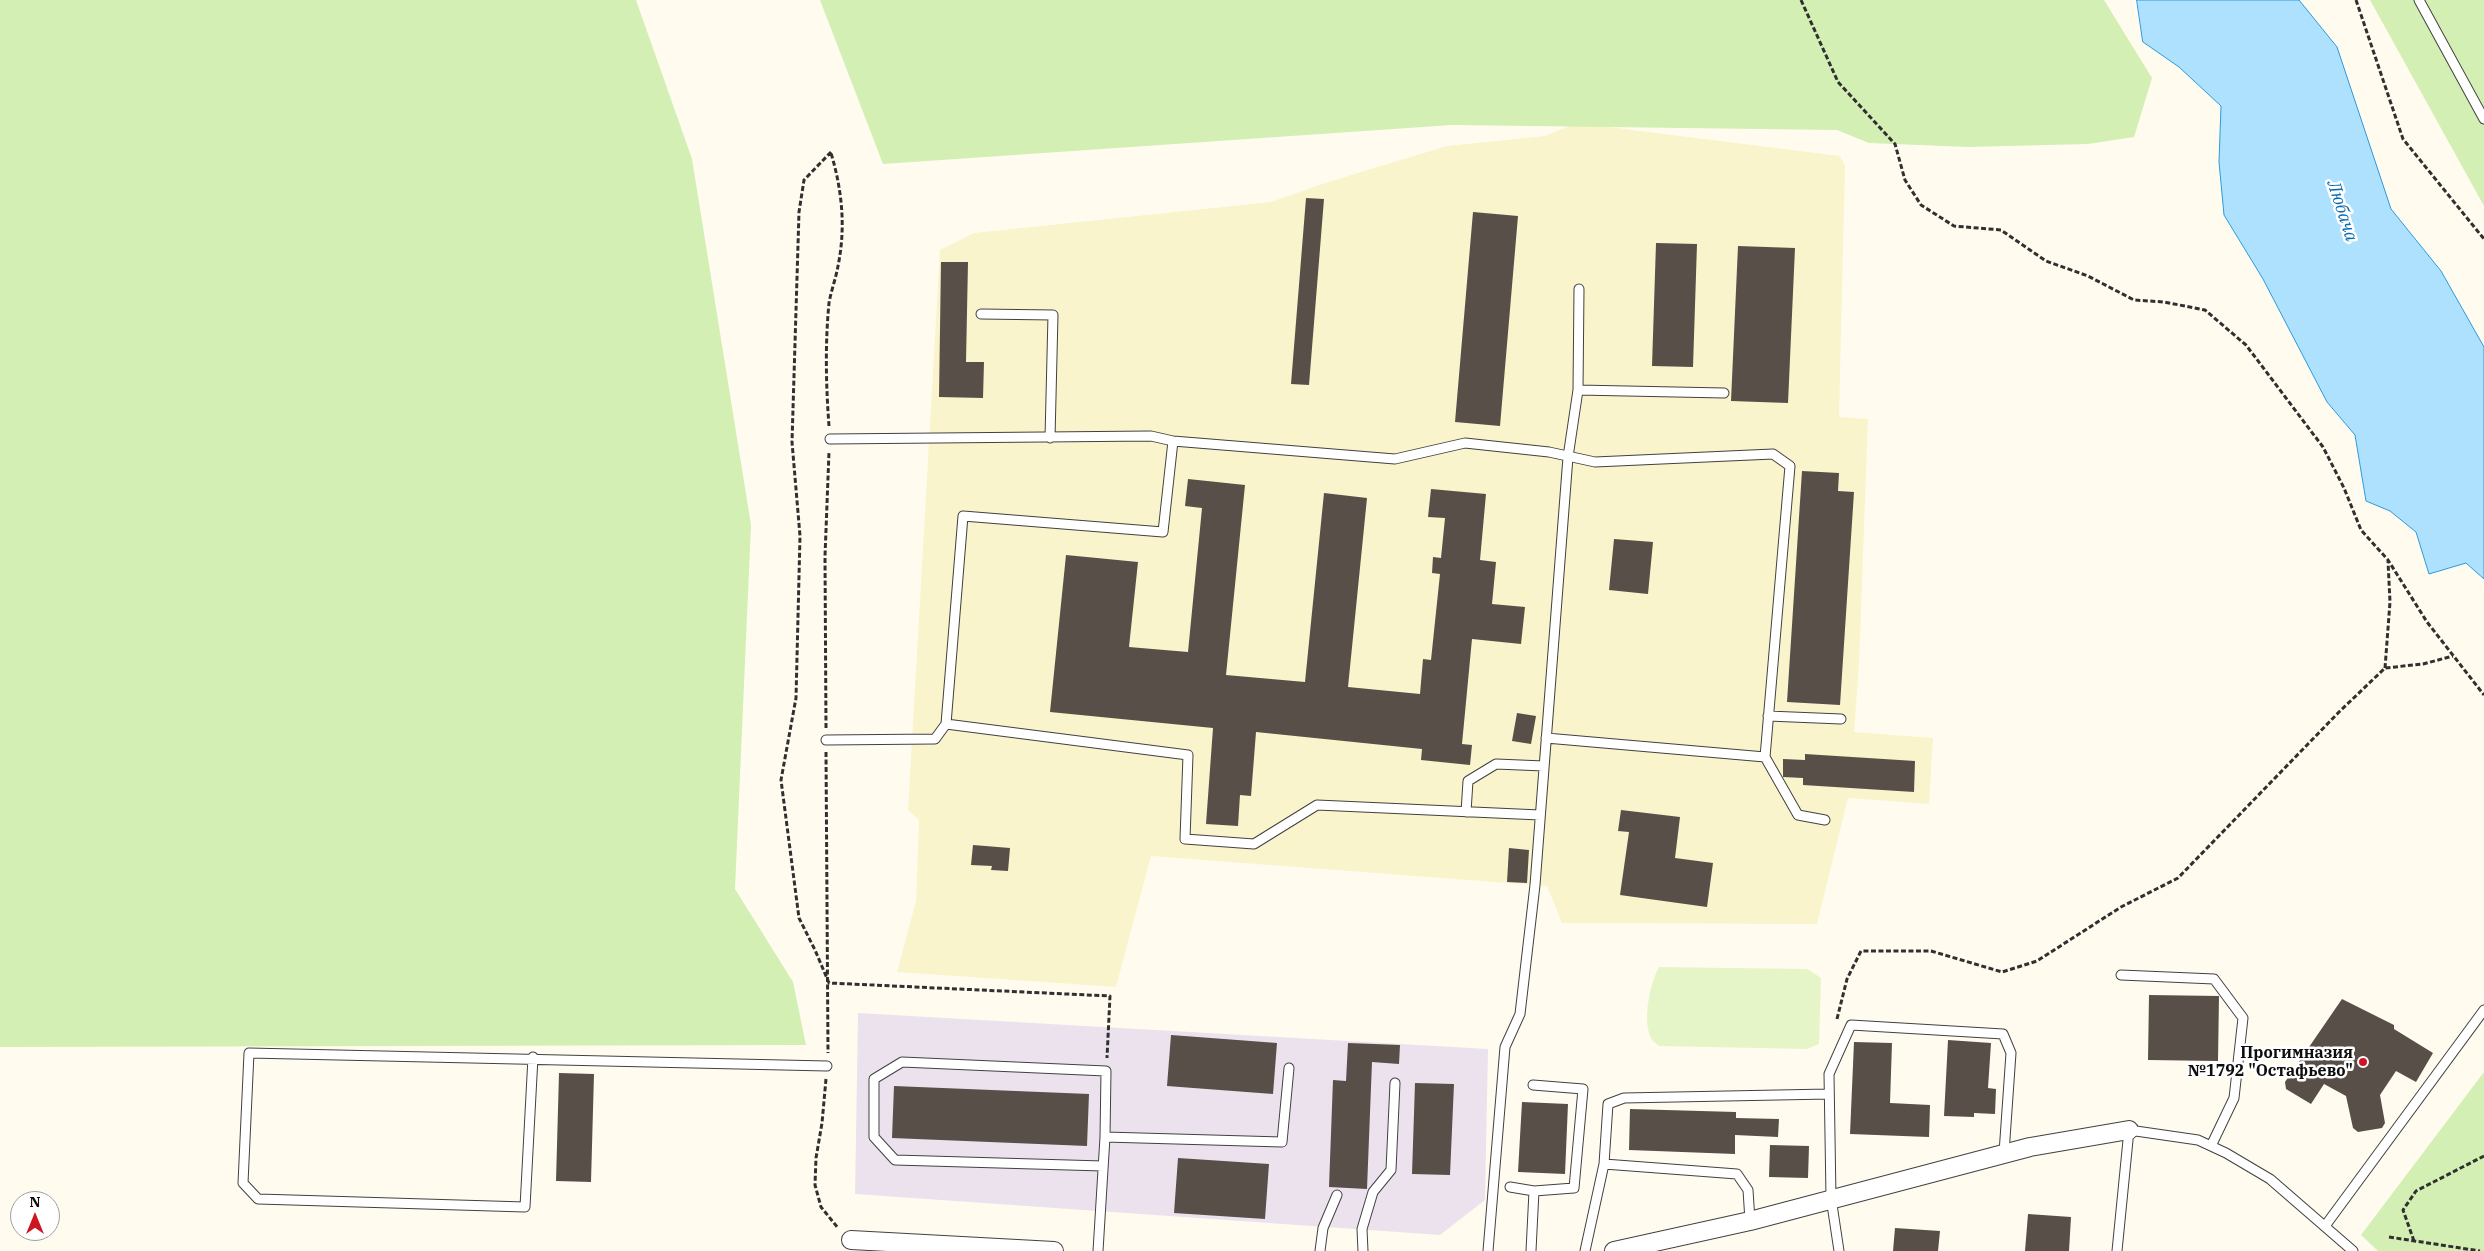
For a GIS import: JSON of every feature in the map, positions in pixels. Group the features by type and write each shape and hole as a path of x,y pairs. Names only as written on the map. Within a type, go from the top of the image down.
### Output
{"street":[{"path":"1614,1251 1750,1221 2004,1153 2129,1130"},
{"path":"851,1240 1054,1251"}],"lane":[{"path":"2419,0 2484,119"},
{"path":"1488,1251 1505,1047 1520,1014 1535,886 1568,457 1578,390 1579,288"},
{"path":"982,314 1053,315 1050,438"},
{"path":"1578,390 1724,394"},
{"path":"830,439 1151,436 1173,441 1395,458 1465,444 1549,452 1595,462 1773,454 1790,466 1765,756 1798,815 1825,820"},
{"path":"826,740 935,739 946,724 963,516 1163,532 1173,441"},
{"path":"1768,716 1841,719"},
{"path":"946,724 1188,755 1185,839 1254,844 1317,805 1540,815"},
{"path":"1546,738 1765,756"},
{"path":"1466,812 1468,781 1496,764 1544,766"},
{"path":"2121,975 2214,979 2243,1018 2234,1098 2211,1146"},
{"path":"2325,1226 2484,1010"},
{"path":"1839,1251 1831,1198 1829,1074 1851,1025 2003,1034 2011,1053 2004,1153"},
{"path":"533,1057 525,1206 258,1200 243,1183 249,1053 533,1057 828,1066"},
{"path":"1098,1251 1105,1137 1106,1071 902,1062 874,1079 874,1137 895,1160 1103,1166"},
{"path":"1105,1137 1282,1142 1289,1068"},
{"path":"1363,1251 1362,1229 1372,1192 1391,1170 1396,1083"},
{"path":"1510,1187 1534,1191 1574,1188 1583,1089 1533,1085"},
{"path":"1585,1251 1604,1164 1608,1104 1624,1098 1829,1094"},
{"path":"2117,1251 2129,1130 2198,1140 2211,1146 2270,1179 2353,1251"},
{"path":"1604,1164 1737,1174 1748,1190 1750,1221"},
{"path":"1531,1251 1534,1191"},
{"path":"1320,1251 1323,1228 1337,1195"}],"path":[{"path":"1801,0 1838,82 1895,144 1905,180 1922,205 1954,226 2001,230 2046,261 2088,276 2134,300 2164,302 2206,310 2246,345 2291,402 2323,447 2344,488 2361,530 2388,560 2427,622 2484,694"},
{"path":"2356,0 2403,139 2484,239"},
{"path":"829,983 816,950 798,918 781,780 796,698 800,536 792,442 798,212 804,180 831,152 839,179 844,221 839,265 829,302 827,387 830,439 825,556 829,983 828,1066 816,1158 816,1185 820,1206 851,1240"},
{"path":"2385,668 2390,602 2388,560"},
{"path":"1836,1025 1847,980 1861,951 1930,951 2002,972 2037,961 2121,907 2178,878 2339,712 2385,668 2423,664 2453,656"},
{"path":"829,983 1110,996 1106,1071"},
{"path":"2414,1241 2403,1210 2416,1190 2484,1156"},
{"path":"2389,1237 2480,1251"}],"shaded area":[{"path":"1577,123 1840,156 1845,166 1839,417 1868,419 1859,665 1854,732 1933,738 1929,804 1848,798 1817,924 1562,923 1547,886 1151,856 1116,987 897,972 916,901 919,820 908,810 940,250 974,233 1271,202 1325,183 1447,146 1545,136"},
{"path":"858,1013 1488,1049 1485,1200 1440,1235 855,1194"}],"green space":[{"path":"0,0 636,0 692,159 751,525 735,889 793,982 806,1045 0,1047"},
{"path":"820,0 2104,0 2152,78 2134,137 2088,144 1968,147 1869,143 1837,130 1452,125 883,164"},
{"path":"2370,0 2484,0 2484,206"},
{"path":"1659,967 1807,969 1821,978 1819,1044 1807,1049 1659,1046 1652,1039 1648,1031 1647,1012 1650,992"},
{"path":"2484,1072 2484,1251 2378,1251 2361,1235"}],"water":[{"name":"Любача","path":"2137,0 2299,0 2337,47 2391,209 2441,271 2484,347 2484,579 2466,563 2429,574 2416,532 2390,511 2366,501 2355,435 2327,402 2263,279 2224,215 2219,162 2221,106 2179,67 2143,42"}],"building":[{"path":"1306,198 1324,199 1309,385 1291,384"},
{"path":"1473,212 1518,216 1500,426 1455,422"},
{"path":"1656,243 1697,244 1693,367 1652,366"},
{"path":"1738,246 1795,248 1788,403 1731,401"},
{"path":"941,262 968,262 966,362 984,362 983,398 939,397"},
{"path":"1802,471 1839,473 1838,491 1854,492 1840,705 1787,702"},
{"path":"1188,479 1245,485 1226,675 1305,682 1324,493 1367,498 1348,687 1420,694 1423,659 1431,660 1440,574 1432,573 1433,557 1441,558 1445,518 1428,517 1431,489 1486,494 1480,560 1496,562 1492,604 1525,607 1521,644 1472,639 1462,744 1472,745 1470,765 1421,760 1422,749 1256,732 1251,796 1240,795 1238,826 1206,824 1213,728 1050,712 1066,555 1138,562 1129,647 1188,652 1202,508 1185,506"},
{"path":"1614,539 1653,542 1648,594 1609,590"},
{"path":"1517,713 1536,716 1531,744 1512,741"},
{"path":"1805,754 1915,761 1914,792 1803,785 1803,778 1783,777 1783,759 1805,760"},
{"path":"1621,810 1680,817 1675,858 1713,863 1707,907 1620,895 1629,832 1618,831"},
{"path":"973,845 1010,848 1008,871 991,870 992,866 971,865"},
{"path":"1509,848 1529,850 1527,883 1507,882"},
{"path":"2149,995 2219,996 2218,1061 2148,1060"},
{"name":"Прогимназия №1792 \"Остафьево\"","path":"2342,999 2394,1025 2394,1029 2433,1053 2416,1082 2396,1071 2380,1095 2385,1123 2382,1128 2358,1132 2353,1128 2346,1096 2324,1084 2311,1104 2286,1089 2285,1082"},
{"path":"1171,1035 1277,1043 1273,1094 1167,1086"},
{"path":"1948,1040 1991,1043 1988,1088 1996,1089 1995,1114 1974,1113 1974,1117 1944,1116"},
{"path":"1854,1042 1892,1043 1890,1103 1930,1105 1929,1137 1850,1134"},
{"path":"1348,1043 1400,1045 1399,1064 1372,1062 1367,1189 1329,1187 1333,1080 1346,1081"},
{"path":"559,1073 594,1074 591,1182 556,1181"},
{"path":"1415,1083 1454,1084 1450,1175 1412,1174"},
{"path":"894,1086 1089,1094 1087,1146 892,1138"},
{"path":"1522,1102 1568,1104 1565,1174 1518,1172"},
{"path":"1630,1109 1736,1112 1736,1118 1779,1119 1778,1137 1735,1135 1735,1154 1629,1150"},
{"path":"1770,1145 1809,1146 1808,1178 1769,1177"},
{"path":"1178,1158 1269,1164 1265,1219 1174,1213"},
{"path":"2028,1214 2071,1217 2069,1251 2025,1251"},
{"path":"1895,1228 1940,1231 1938,1251 1893,1251"}],"place":[{"name":"Прогимназия №1792 \"Остафьево\"","path":"2363,1062"}]}
